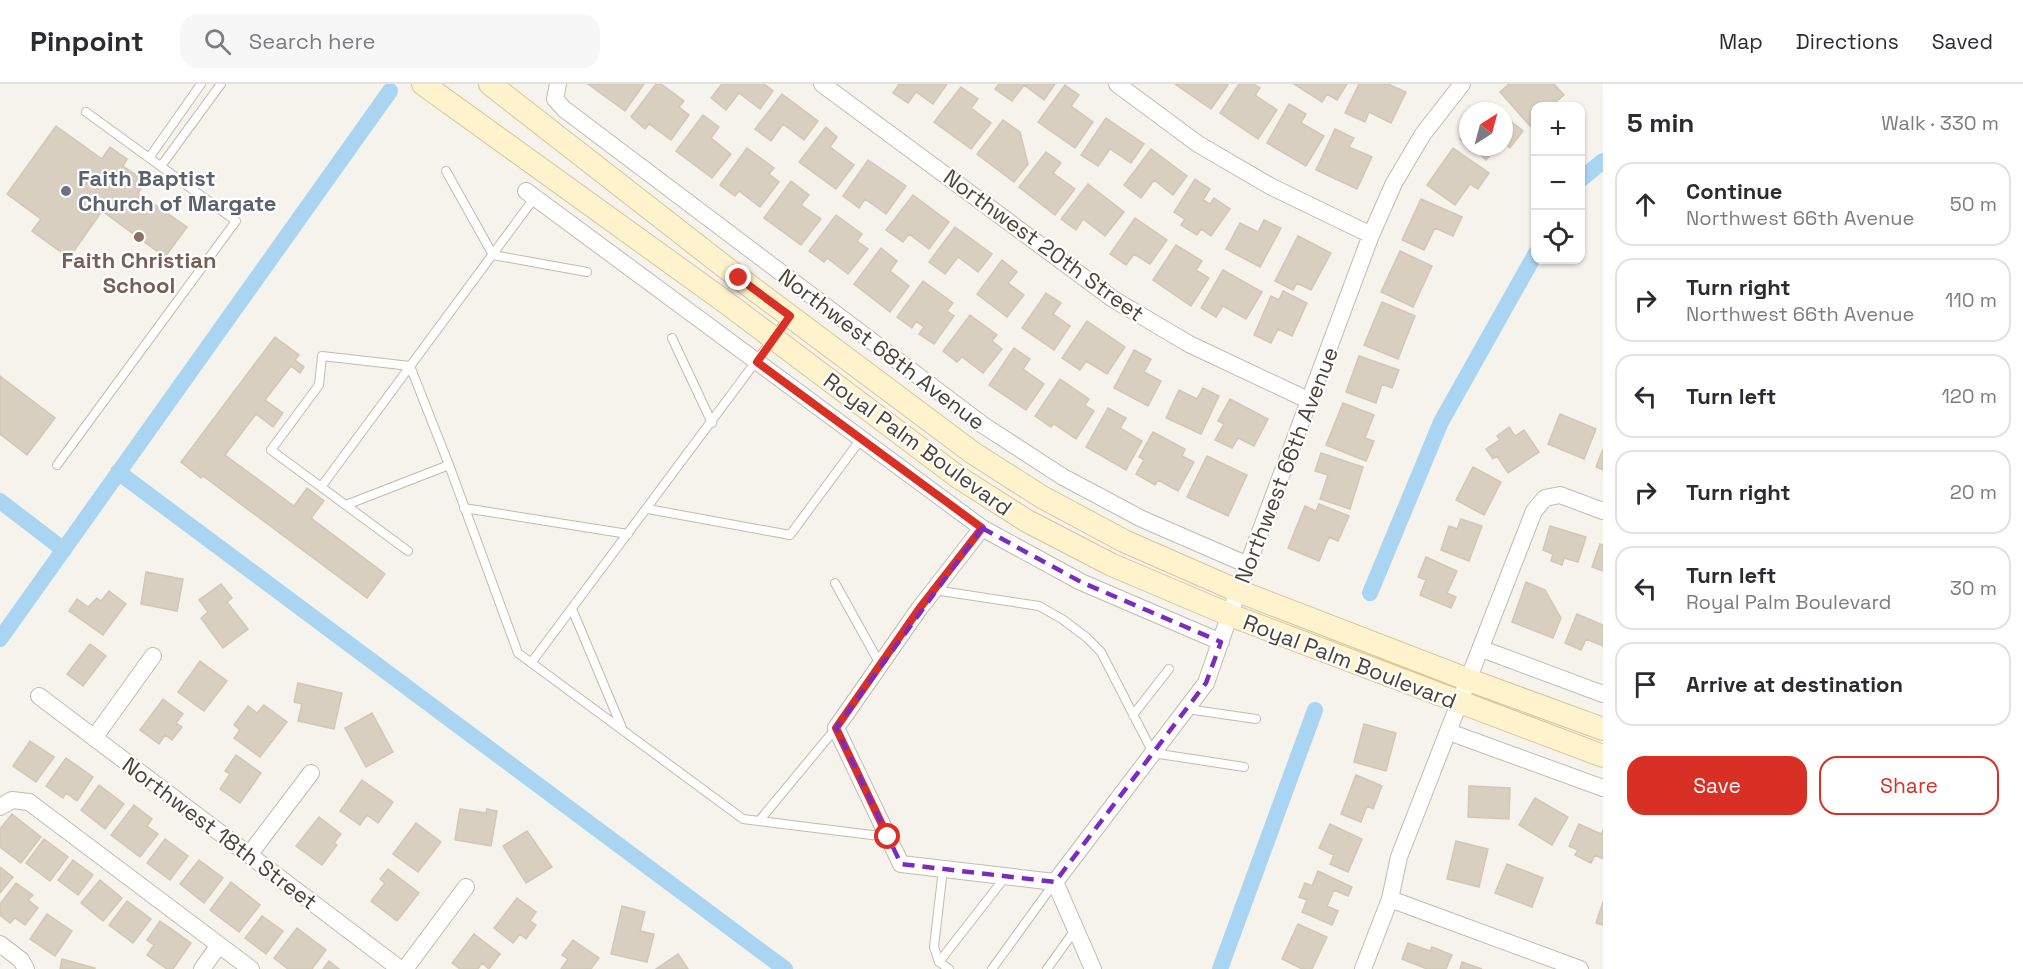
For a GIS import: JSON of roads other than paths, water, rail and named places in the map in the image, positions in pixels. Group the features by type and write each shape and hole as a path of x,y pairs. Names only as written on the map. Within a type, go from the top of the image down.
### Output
{"main road":[{"name":"Royal Palm Boulevard","path":"423,84 774,339 958,477 1027,521 1112,565 1230,615 1603,756"},
{"name":"Royal Palm Boulevard","path":"490,84 790,316 973,453 1042,497 1124,541 1238,591 1603,729"}],"street":[{"name":"Northwest 68th Avenue","path":"558,84 555,99 564,109 983,425 1063,477 1142,519 1248,565"},
{"name":"Northwest 20th Street","path":"822,84 1113,299 1189,344 1310,402"},
{"path":"1117,84 1198,144 1270,186 1371,235"},
{"name":"Northwest 66th Avenue","path":"1055,882 1206,683 1371,235 1394,183 1423,134 1462,84"},
{"path":"531,194 982,528 1081,582 1221,642"},
{"path":"1363,969 1390,899 1399,857 1534,511 1545,498 1560,495 1603,511"},
{"path":"982,528 933,590 836,728 901,864 1055,882 1093,969"},
{"path":"1482,649 1603,694"},
{"path":"94,738 153,656"},
{"name":"Northwest 18th Street","path":"39,696 400,969"},
{"path":"1449,732 1603,788"},
{"path":"249,855 310,773"},
{"path":"6,803 29,802 251,969"},
{"path":"405,969 466,887"},
{"path":"1390,899 1580,969"},
{"path":"0,944 21,960 27,969"},
{"path":"202,969 219,945"}],"lane":[{"path":"149,158 201,84"},
{"path":"161,166 221,84"},
{"path":"57,465 236,221 86,112"},
{"path":"446,171 493,255"},
{"path":"321,487 493,255 531,194"},
{"path":"493,255 587,272"},
{"path":"531,663 790,316"},
{"path":"672,338 712,423"},
{"path":"408,551 271,450 319,385 322,356 410,366"},
{"path":"410,366 518,653 743,819 888,837"},
{"path":"648,509 790,536 861,439"},
{"path":"346,505 449,465"},
{"path":"464,507 628,534"},
{"path":"835,583 880,665"},
{"path":"933,590 1039,606 1062,619 1101,652 1153,753 1244,767"},
{"path":"572,609 622,730"},
{"path":"1133,715 1169,669"},
{"path":"1186,708 1256,719"},
{"path":"759,821 836,728"},
{"path":"943,868 934,947 939,962 949,969"},
{"path":"939,962 1006,876"},
{"path":"992,969 1055,882"},
{"path":"1047,969 1076,930"}],"waterway":[{"path":"0,639 390,91"},
{"path":"1585,176 1603,161"},
{"path":"1370,593 1441,422 1531,262"},
{"path":"118,472 785,969"},
{"path":"0,501 64,550"},
{"path":"1220,969 1315,710"}],"place":[{"name":"Faith Baptist Church of Margate","path":"66,191"},
{"name":"Faith Christian School","path":"139,237"}]}
